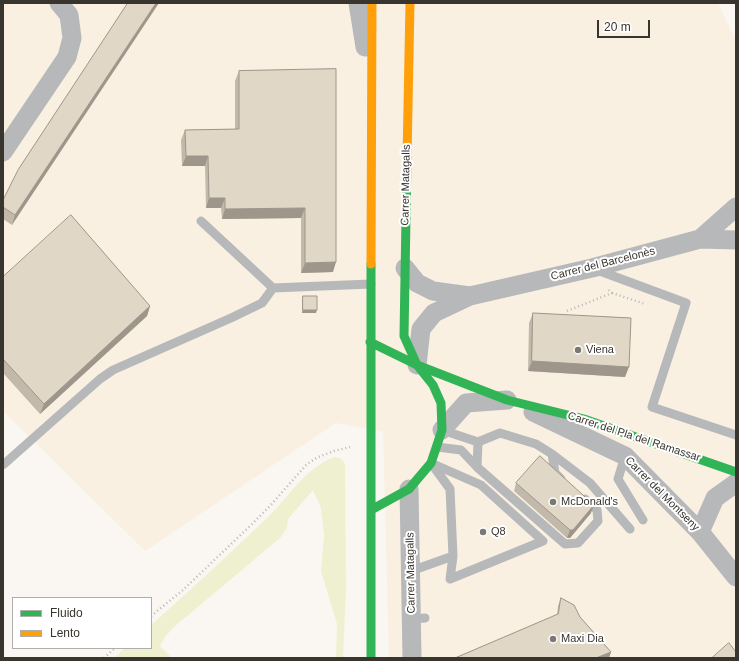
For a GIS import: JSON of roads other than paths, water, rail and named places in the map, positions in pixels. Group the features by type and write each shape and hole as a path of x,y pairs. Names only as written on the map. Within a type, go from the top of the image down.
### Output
{"street":[{"path":"3,152 67,58 72,38 69,15 59,3"},
{"path":"358,3 372,86"},
{"path":"371,658 370,342 372,3"},
{"name":"Carrer Matagalls","path":"371,510 409,489 431,463 439,439 441,403 433,385 417,365 404,336 410,3"},
{"path":"700,239 736,207"},
{"name":"Carrer del Barcelonès","path":"417,365 421,330 434,313 470,296 592,268 700,239 736,240"},
{"name":"Carrer del Barcelonès","path":"405,268 417,283 433,291 470,296"},
{"name":"Carrer Matagalls","path":"370,342 417,365"},
{"name":"Carrer del Pla del Ramassar","path":"417,365 507,400 584,419 736,472"},
{"name":"Carrer del Pla del Ramassar","path":"439,439 466,403 507,400"},
{"name":"Carrer del Montseny","path":"507,400 624,456 700,532 736,577"},
{"path":"700,532 715,498 736,483"},
{"name":"Carrer Matagalls","path":"409,489 411,572 418,619 412,658"}],"lane":[{"path":"201,221 273,288 371,284"},
{"path":"592,268 686,303 652,407 736,436"},
{"path":"3,465 100,379 113,370 262,303 273,288"},
{"path":"439,439 478,442 500,433 536,444 590,482 630,529"},
{"path":"439,439 461,450 477,467 565,544 578,543 598,520 597,510 579,494"},
{"path":"477,467 478,442"},
{"path":"552,454 555,474 567,484"},
{"path":"624,456 618,479 643,520"},
{"path":"431,463 481,486 543,541 450,579 453,556 450,489 431,463"},
{"path":"411,572 453,556"}],"place":[{"name":"Viena","path":"578,350"},
{"name":"McDonald's","path":"553,502"},
{"name":"Q8","path":"483,532"},
{"name":"Maxi Dia","path":"553,639"}]}
